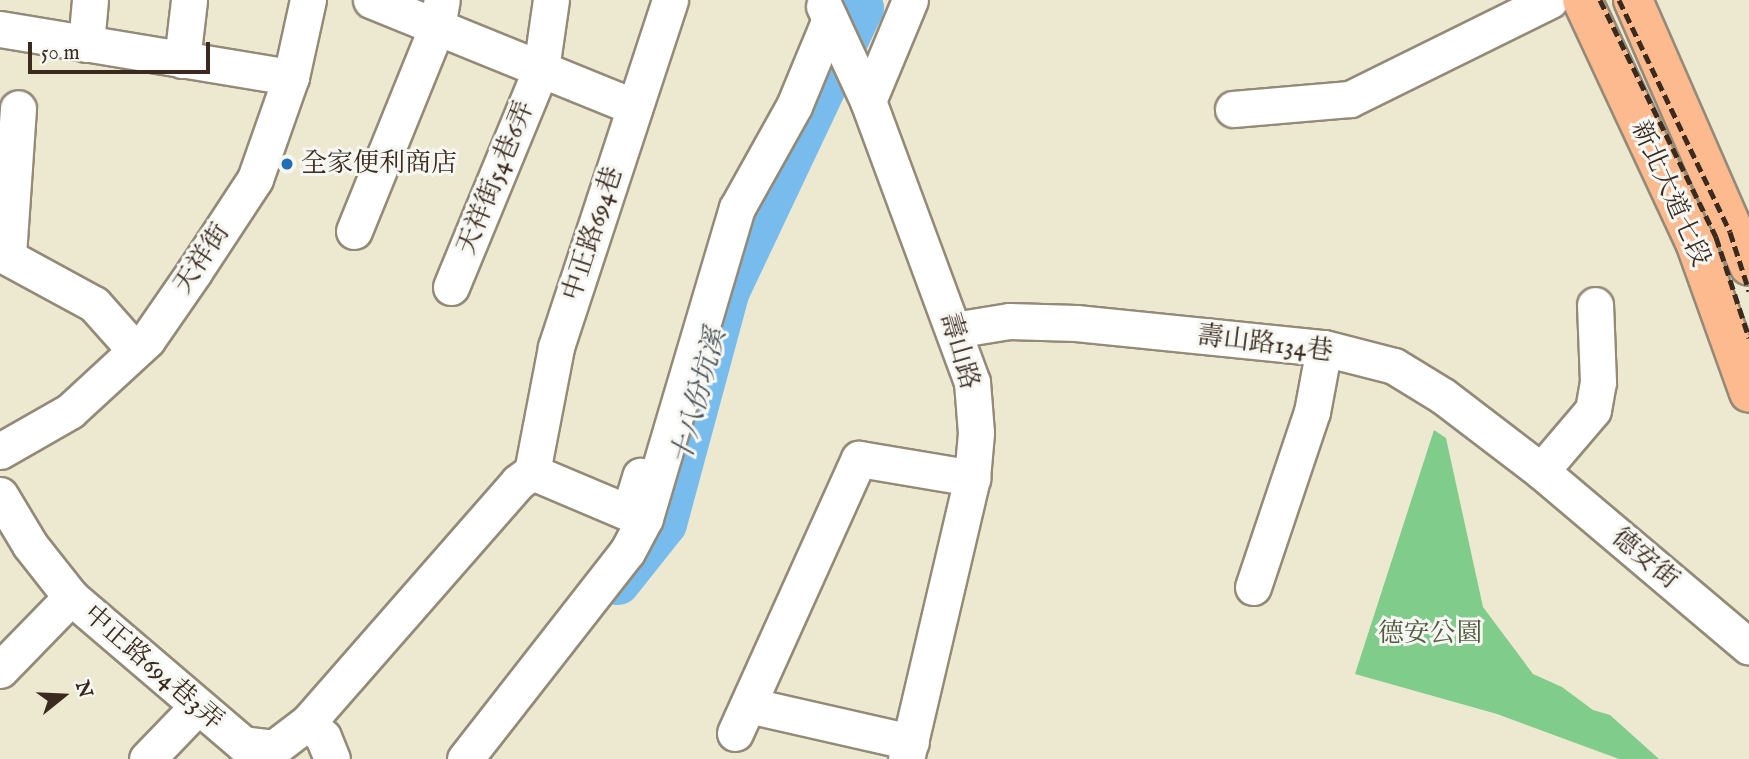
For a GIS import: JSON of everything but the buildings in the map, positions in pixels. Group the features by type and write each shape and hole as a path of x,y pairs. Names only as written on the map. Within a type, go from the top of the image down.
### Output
{"main road":[{"name":"新北大道七段","path":"1582,0 1695,242 1749,393"},
{"name":"新北大道七段","path":"1633,0 1749,266"}],"street":[{"path":"86,44 90,0"},
{"path":"182,60 190,0"},
{"name":"天祥街","path":"0,451 70,411 135,350 255,179 291,77 308,0"},
{"path":"371,0 440,13 541,69 635,107"},
{"name":"天祥街54巷6弄","path":"451,287 541,69 551,0"},
{"name":"中正路694巷","path":"532,472 556,347 670,0"},
{"path":"865,95 910,0"},
{"path":"1233,109 1350,99 1550,0"},
{"path":"354,231 440,13"},
{"path":"465,759 627,552 645,518 737,208 794,106 827,14"},
{"name":"壽山路","path":"827,14 865,95 972,382 976,433 972,478 908,750"},
{"path":"0,29 291,77"},
{"path":"18,108 4,254 94,304 135,350"},
{"path":"332,759 323,737 308,722 518,482 532,472 629,513 724,188"},
{"path":"1541,471 1593,410 1598,382 1595,305"},
{"name":"壽山路134巷","path":"954,330 1009,321 1076,323 1324,348 1394,366 1443,396 1541,471"},
{"path":"1254,587 1312,412 1324,348"},
{"path":"908,750 741,719 859,458 972,478"},
{"name":"德安街","path":"1541,471 1749,647"},
{"name":"中正路694巷3弄","path":"0,495 30,545 71,597 243,744 259,749 290,740 308,722"},
{"path":"0,670 71,597"},
{"path":"160,755 197,707"}],"green space":[{"name":"德安公園","path":"1434,430 1446,438 1483,607 1533,674 1562,687 1593,710 1610,715 1659,759 1619,759 1497,714 1355,674"}],"waterway":[{"name":"十八份坑溪","path":"618,583 665,524 728,291 862,8 859,0"}],"railway":[{"path":"1600,0 1716,237 1749,338"},
{"path":"1619,0 1730,232 1749,291"}],"place":[{"name":"全家便利商店","path":"287,164"}]}
